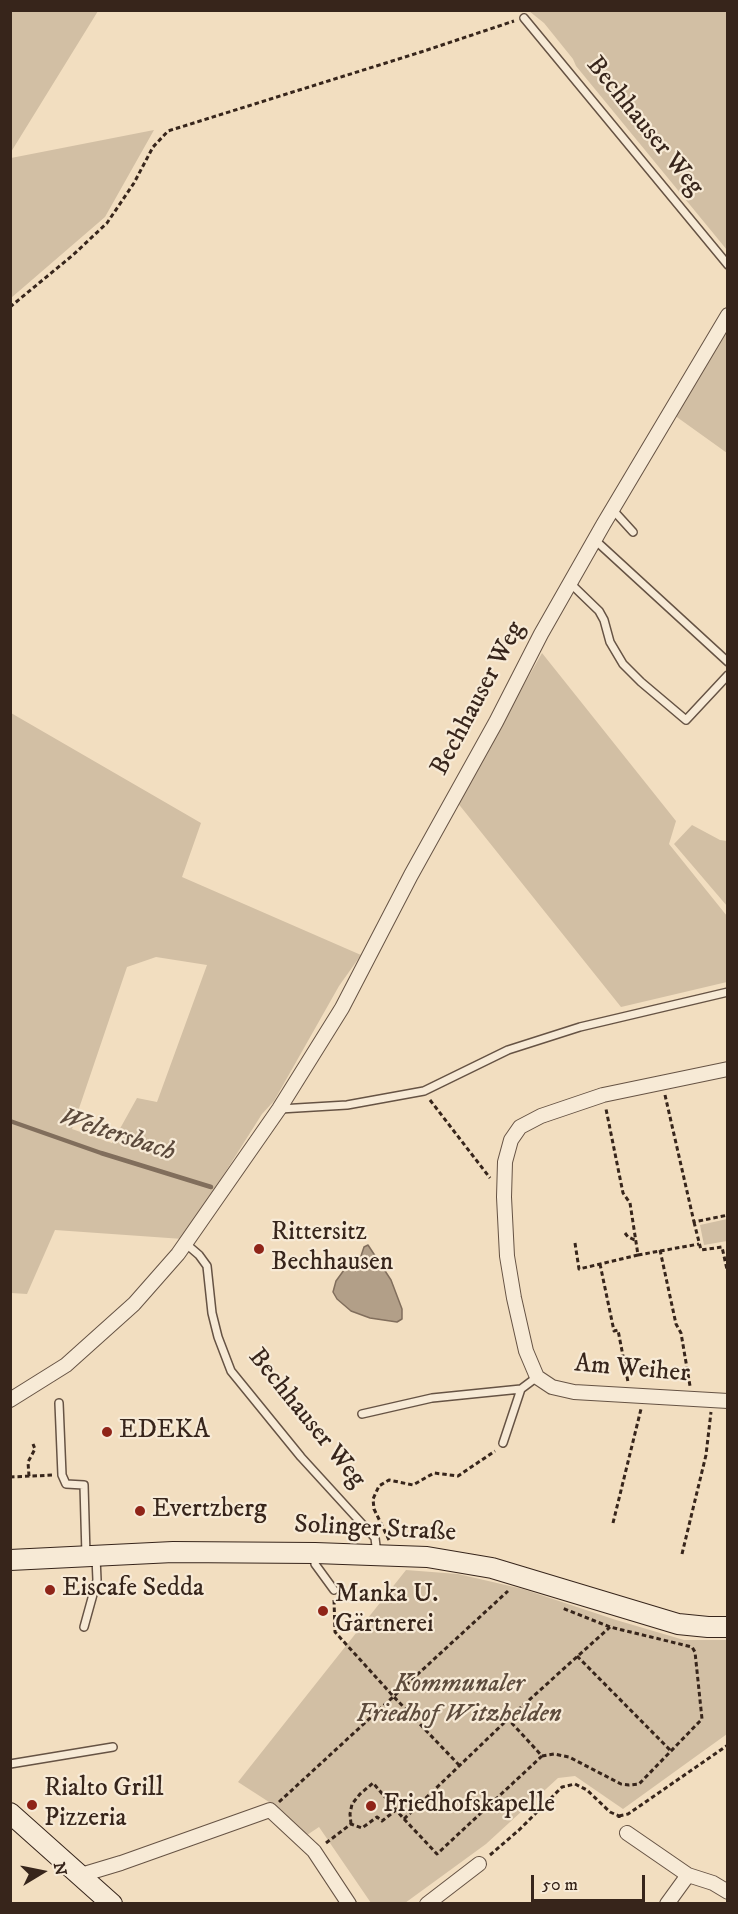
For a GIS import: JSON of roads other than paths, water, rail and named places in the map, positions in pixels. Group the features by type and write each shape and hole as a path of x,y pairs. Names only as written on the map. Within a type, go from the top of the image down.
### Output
{"main road":[{"name":"Solinger Straße","path":"10,1560 173,1551 426,1557 492,1568 678,1623 728,1627"},
{"path":"10,1813 112,1904"}],"street":[{"name":"Bechhauser Weg","path":"10,1400 66,1365 134,1304 178,1254 279,1109 342,1008 411,875 570,583 728,315"},
{"name":"Am Weiher","path":"728,1069 603,1095 541,1116 520,1127 511,1140 505,1162 504,1197 507,1256 514,1298 526,1351 537,1377 552,1387 574,1392 728,1401"},
{"path":"81,1875 270,1810 314,1851 349,1904"},
{"path":"627,1833 688,1875 713,1883 728,1892"},
{"path":"427,1904 480,1864"},
{"path":"667,1904 688,1875"}],"lane":[{"name":"Bechhauser Weg","path":"524,18 728,265"},
{"path":"613,510 633,532"},
{"path":"595,540 728,662"},
{"path":"570,583 599,611 610,642 623,664 686,720 728,675"},
{"path":"279,1109 347,1105 424,1091 508,1050 580,1027 728,992"},
{"name":"Bechhauser Weg","path":"185,1243 199,1255 207,1266 212,1313 231,1371 301,1457 375,1538 377,1555"},
{"name":"Am Weiher","path":"521,1389 537,1377"},
{"path":"362,1414 432,1398 521,1389 503,1443"},
{"path":"59,1402 62,1475 66,1484 84,1485 91,1555 97,1581 84,1627"},
{"path":"315,1553 315,1564 334,1590"},
{"path":"10,1764 113,1747"}],"waterway":[{"name":"Weltersbach","path":"10,1121 101,1153 211,1187"}],"place":[{"name":"Rittersitz Bechhausen","path":"259,1249"},
{"name":"EDEKA","path":"107,1432"},
{"name":"Evertzberg","path":"140,1511"},
{"name":"Eiscafe Sedda","path":"50,1590"},
{"name":"Manka U. Gärtnerei","path":"323,1611"},
{"name":"Rialto Grill Pizzeria","path":"32,1805"},
{"name":"Friedhofskapelle","path":"371,1806"}],"park label":[{"name":"Kommunaler Friedhof Witzhelden","path":"459,1701"}]}
